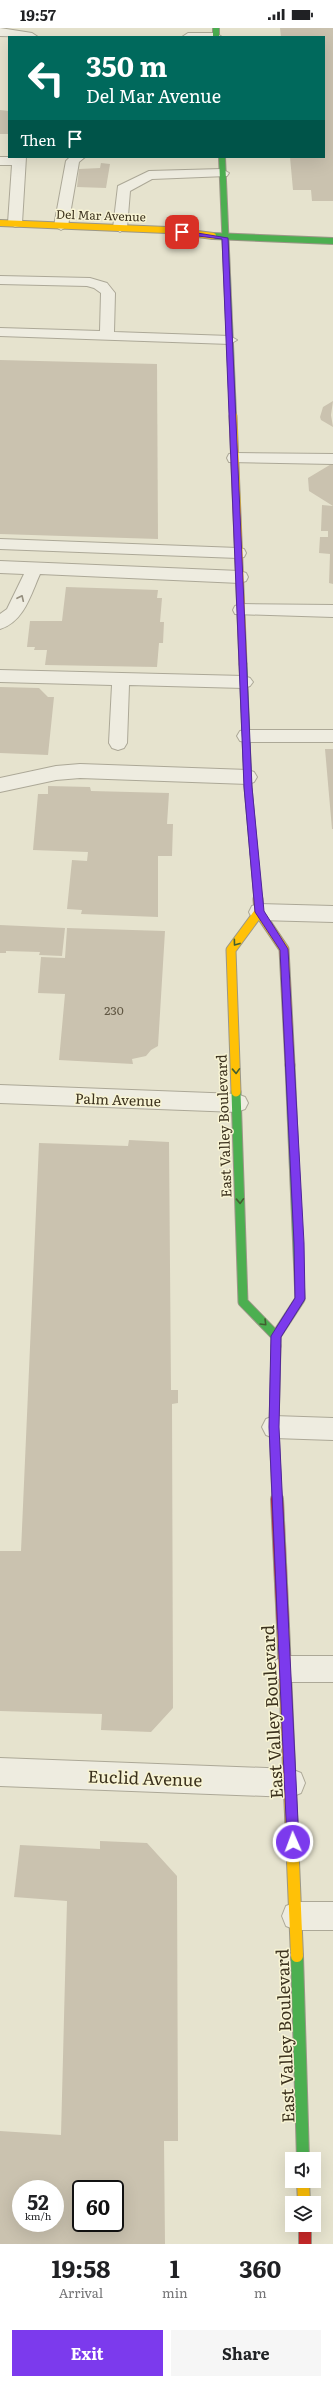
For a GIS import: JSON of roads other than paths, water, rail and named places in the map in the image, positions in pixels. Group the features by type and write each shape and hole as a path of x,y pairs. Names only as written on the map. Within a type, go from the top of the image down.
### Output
{"main road":[{"path":"222,158 248,777 260,912 284,949 299,1243 300,1299 276,1336"},
{"name":"Del Mar Avenue","path":"0,223 167,230 225,238 333,241"},
{"name":"East Valley Boulevard","path":"260,912 231,950 243,1302 276,1336 274,1427 291,1783 303,2152"},
{"path":"305,2232 305,2244"}],"street":[{"path":"260,912 333,914"},
{"name":"Palm Avenue","path":"0,1094 237,1103"},
{"name":"Euclid Avenue","path":"0,1772 291,1783"},
{"path":"296,1916 333,1916"}],"lane":[{"path":"0,32 23,36"},
{"path":"61,226 73,160 76,158"},
{"path":"0,161 19,159 16,224"},
{"path":"120,228 123,189 150,169 222,173"},
{"path":"0,280 87,282 106,288 108,293 108,335"},
{"path":"0,332 230,340"},
{"path":"234,458 333,459"},
{"path":"0,544 238,553"},
{"path":"0,567 240,577"},
{"path":"0,623 14,612 35,568"},
{"path":"240,610 333,611"},
{"path":"0,676 244,682"},
{"path":"118,743 121,679"},
{"path":"246,736 333,736"},
{"path":"0,785 80,770 248,777"},
{"path":"274,1427 333,1429"},
{"path":"285,1669 333,1669"}]}
